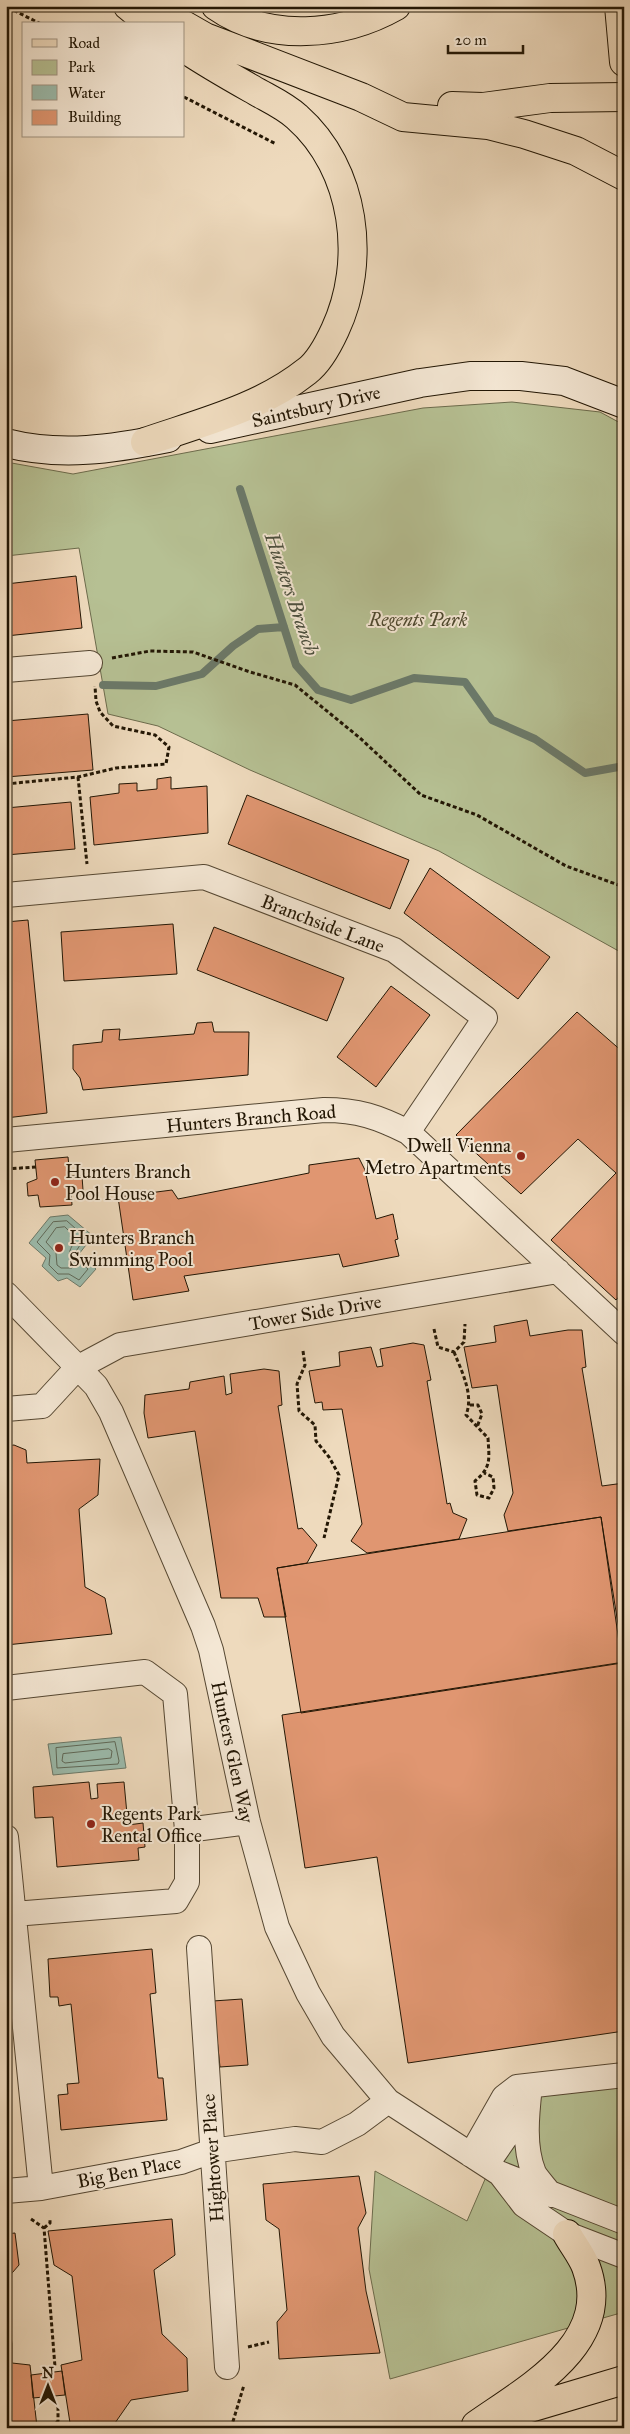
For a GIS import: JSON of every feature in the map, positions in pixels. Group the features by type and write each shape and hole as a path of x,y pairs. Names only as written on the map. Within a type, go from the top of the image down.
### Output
{"main road":[{"path":"128,6 148,22"},
{"path":"154,6 180,22"},
{"path":"216,6 254,24 287,31 318,31 349,26 378,16 396,6"},
{"path":"618,6 624,62"},
{"path":"185,25 205,37 362,97 403,117 488,125 524,134 576,151 624,176"},
{"path":"145,442 241,409 309,370 330,340 341,316 351,281 353,247 350,211 339,179 325,148 297,117 282,106 185,49"},
{"path":"362,97 414,105 483,107 550,98 624,97"},
{"path":"472,2426 541,2380 572,2350 584,2330 591,2308 591,2287 586,2266 567,2234"},
{"path":"472,2426 624,2380"}],"street":[{"name":"Saintsbury Drive","path":"6,443 48,451 98,449 145,442 420,383 470,376 522,376 564,381 624,404"},
{"path":"6,670 93,662"},
{"name":"Branchside Lane","path":"6,895 204,877 394,950 485,1018 408,1132"},
{"name":"Hunters Branch Road","path":"6,1140 324,1110 350,1110 378,1117 408,1132 624,1333"},
{"name":"Tower Side Drive","path":"6,1409 42,1406 77,1368 120,1345 558,1271"},
{"name":"Hunters Glen Way","path":"6,1294 96,1386 111,1412 212,1650 248,1822 277,1927 308,1993 333,2036 388,2101 486,2164 551,2195 618,2218"},
{"path":"6,1688 145,1672 175,1694 187,1830 187,1882 176,1901 14,1914"},
{"path":"187,1830 248,1822"},
{"path":"6,1837 41,2188"},
{"name":"Hightower Place","path":"198,1948 212,2151 237,2372"},
{"path":"486,2164 504,2097 517,2087 529,2096 624,2075"},
{"path":"529,2096 530,2157 534,2173 551,2195"},
{"name":"Big Ben Place","path":"6,2192 41,2188 181,2162 212,2151 295,2139 322,2142 357,2124 388,2101"},
{"name":"Hunters Glen Way","path":"486,2164 524,2205 567,2234 624,2256"}],"path":[{"path":"6,22 12,7 38,22"},
{"path":"185,98 276,144"},
{"path":"6,784 78,777 116,768 166,764 170,747 155,735 113,726 100,712 96,701 93,662 150,651 193,652 294,685 360,738 421,796 478,814 566,866 624,887"},
{"path":"78,777 87,870"},
{"path":"6,1169 36,1167"},
{"path":"454,1352 464,1342 465,1324"},
{"path":"434,1329 438,1347 454,1352"},
{"path":"303,1351 305,1365 298,1384 299,1411 315,1425 316,1441 330,1458 340,1475 324,1538"},
{"path":"454,1352 463,1376 470,1405 466,1415 488,1438 489,1464 484,1473 475,1482 478,1495 489,1498 494,1488 493,1477 484,1473"},
{"path":"470,1405 478,1405 482,1414 477,1427"},
{"path":"44,2228 50,2223 50,2219"},
{"path":"31,2220 44,2228"},
{"path":"44,2228 55,2367"},
{"path":"231,2428 237,2372"},
{"path":"52,2428 58,2421 58,2406"}],"green space":[{"name":"Regents Park","path":"512,402 600,412 624,425 624,954 439,851 250,770 158,726 108,714 79,548 6,556 6,462 73,474 423,408"},
{"path":"624,2073 624,2312 390,2379 369,2269 375,2171 467,2221 492,2163 504,2097"}],"water":[{"name":"Hunters Branch Swimming Pool","path":"68,1215 93,1236 79,1254 96,1269 80,1287 67,1278 58,1281 42,1266 46,1258 29,1243 50,1217"},
{"path":"121,1737 126,1768 53,1775 48,1744"}],"building":[{"path":"76,576 82,628 6,636 6,584"},
{"path":"88,714 93,770 6,777 6,721"},
{"path":"171,777 171,789 207,786 208,833 94,845 90,797 119,793 119,784 137,783 137,791 157,789 157,779"},
{"path":"247,795 409,860 390,909 228,844"},
{"path":"71,802 75,849 6,855 6,808"},
{"path":"430,868 550,957 518,999 404,913"},
{"path":"28,920 47,1113 6,1118 6,922"},
{"path":"173,924 177,974 64,981 61,932"},
{"path":"214,927 344,978 327,1021 197,970"},
{"path":"391,986 430,1015 376,1087 337,1057"},
{"name":"Dwell Vienna Metro Apartments","path":"577,1012 624,1053 624,1291 616,1300 551,1240 616,1173 578,1139 521,1194 456,1135"},
{"path":"212,1022 214,1032 249,1032 248,1075 83,1090 80,1078 73,1069 73,1045 102,1042 103,1030 120,1029 119,1040 194,1034 197,1023"},
{"name":"Hunters Branch Pool House","path":"68,1157 70,1176 82,1176 83,1190 71,1191 72,1205 40,1207 38,1195 28,1196 27,1183 37,1179 35,1160"},
{"path":"359,1158 365,1170 376,1219 393,1214 398,1239 395,1240 399,1256 343,1267 339,1254 184,1276 189,1291 133,1300 118,1197 172,1190 178,1199 309,1173 309,1165"},
{"path":"527,1320 530,1336 568,1330 582,1330 586,1367 582,1368 602,1486 624,1483 624,1662 601,1517 508,1531 504,1515 513,1493 497,1385 472,1388 464,1347 496,1342 494,1326"},
{"path":"413,1343 424,1345 431,1380 427,1381 447,1504 450,1503 453,1513 467,1519 459,1539 367,1553 351,1541 362,1524 342,1409 323,1410 322,1402 315,1403 309,1371 340,1366 339,1352 371,1347 377,1367 383,1366 380,1349"},
{"path":"264,1369 279,1371 282,1405 278,1406 298,1529 302,1528 317,1545 307,1563 277,1568 286,1617 264,1617 258,1598 221,1598 195,1431 148,1438 144,1413 145,1395 189,1389 190,1382 224,1376 226,1395 232,1393 230,1374"},
{"path":"14,1445 26,1450 27,1463 100,1459 98,1495 79,1509 85,1587 105,1598 112,1634 6,1645 6,1446"},
{"path":"601,1517 622,1663 301,1713 277,1568"},
{"path":"624,1662 624,2031 408,2063 377,1857 305,1868 282,1715"},
{"name":"Regents Park Rental Office","path":"89,1782 91,1799 98,1798 97,1784 124,1782 128,1825 143,1823 145,1847 138,1848 139,1860 57,1867 53,1817 35,1818 33,1787"},
{"path":"152,1949 156,1993 150,1994 158,2078 163,2078 167,2120 61,2130 58,2095 68,2094 67,2084 79,2083 71,2004 59,2006 58,1997 50,1997 48,1959"},
{"path":"242,1999 248,2065 220,2067 213,2001"},
{"path":"359,2176 366,2213 358,2228 366,2291 380,2353 279,2359 277,2322 287,2310 279,2229 266,2220 263,2184"},
{"path":"172,2219 175,2255 154,2270 162,2334 187,2358 188,2391 131,2400 115,2423 70,2423 61,2365 82,2360 72,2276 54,2265 48,2231"},
{"path":"15,2233 19,2265 6,2280 6,2234"},
{"path":"6,2295 12,2344 12,2363 30,2365 37,2427 6,2427"},
{"path":"62,2371 65,2395 33,2398 31,2375"}],"waterway":[{"name":"Hunters Branch","path":"240,489 296,665 318,690 351,700 414,678 465,682 492,720 535,739 585,773 624,766"},
{"path":"103,685 156,686 202,674 233,646 258,629 284,627"}],"place":[{"name":"Dwell Vienna Metro Apartments","path":"521,1156"},
{"name":"Hunters Branch Pool House","path":"55,1182"},
{"name":"Hunters Branch Swimming Pool","path":"59,1248"},
{"name":"Regents Park Rental Office","path":"91,1824"}]}
